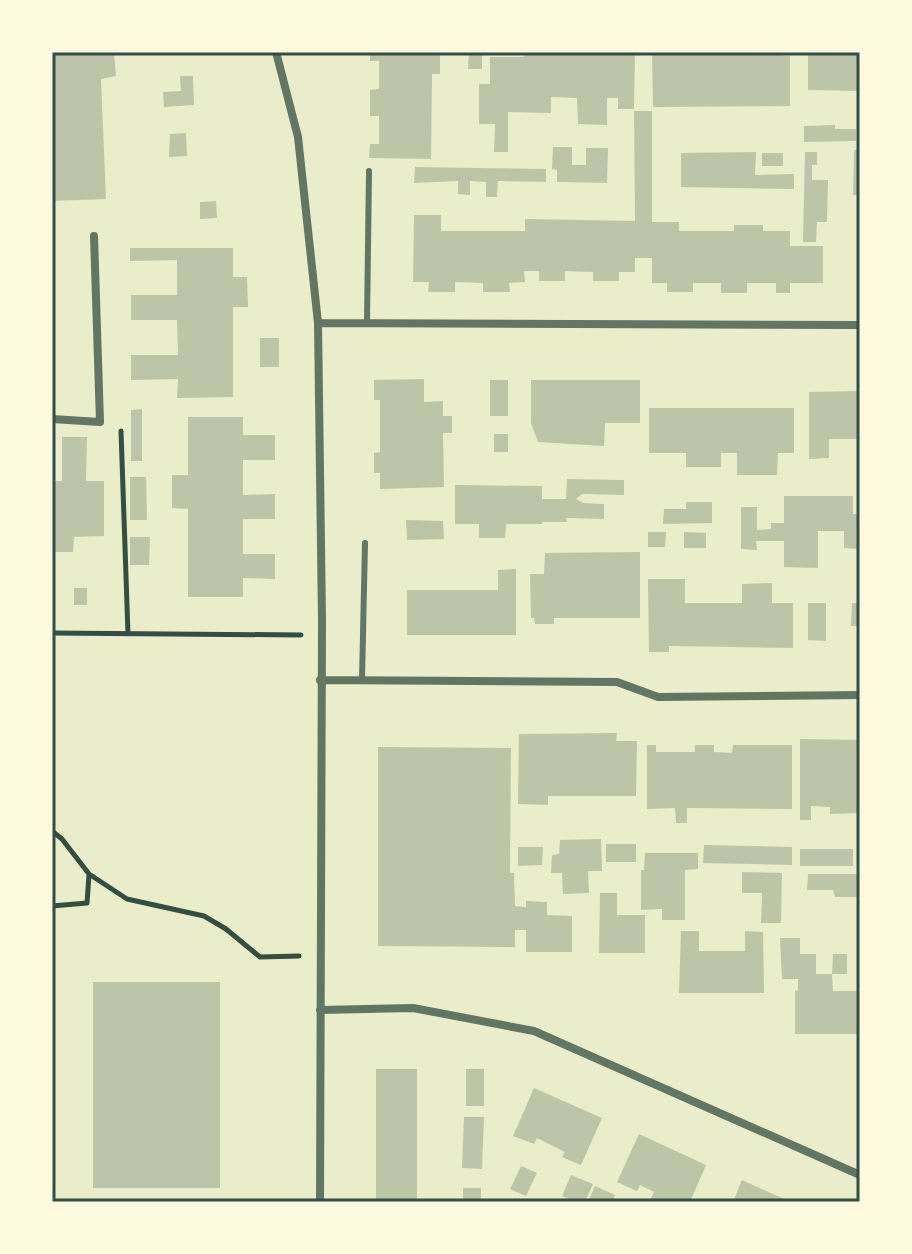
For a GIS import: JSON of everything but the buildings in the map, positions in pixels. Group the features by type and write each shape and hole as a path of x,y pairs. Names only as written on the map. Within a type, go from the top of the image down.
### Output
{"street":[{"path":"276,52 298,137 318,323 322,635 320,1202"},
{"path":"52,419 100,422 94,236"},
{"path":"318,323 860,325"},
{"path":"320,680 617,682 658,697 860,695"},
{"path":"320,1010 413,1008 534,1031 860,1175"}],"lane":[{"path":"367,323 369,171"},
{"path":"362,680 365,543"}],"path":[{"path":"100,422 121,431 128,634"},
{"path":"52,633 322,635"},
{"path":"52,831 89,874 127,899 204,916 226,929 260,957 320,956"},
{"path":"52,906 87,903 89,874"}]}
